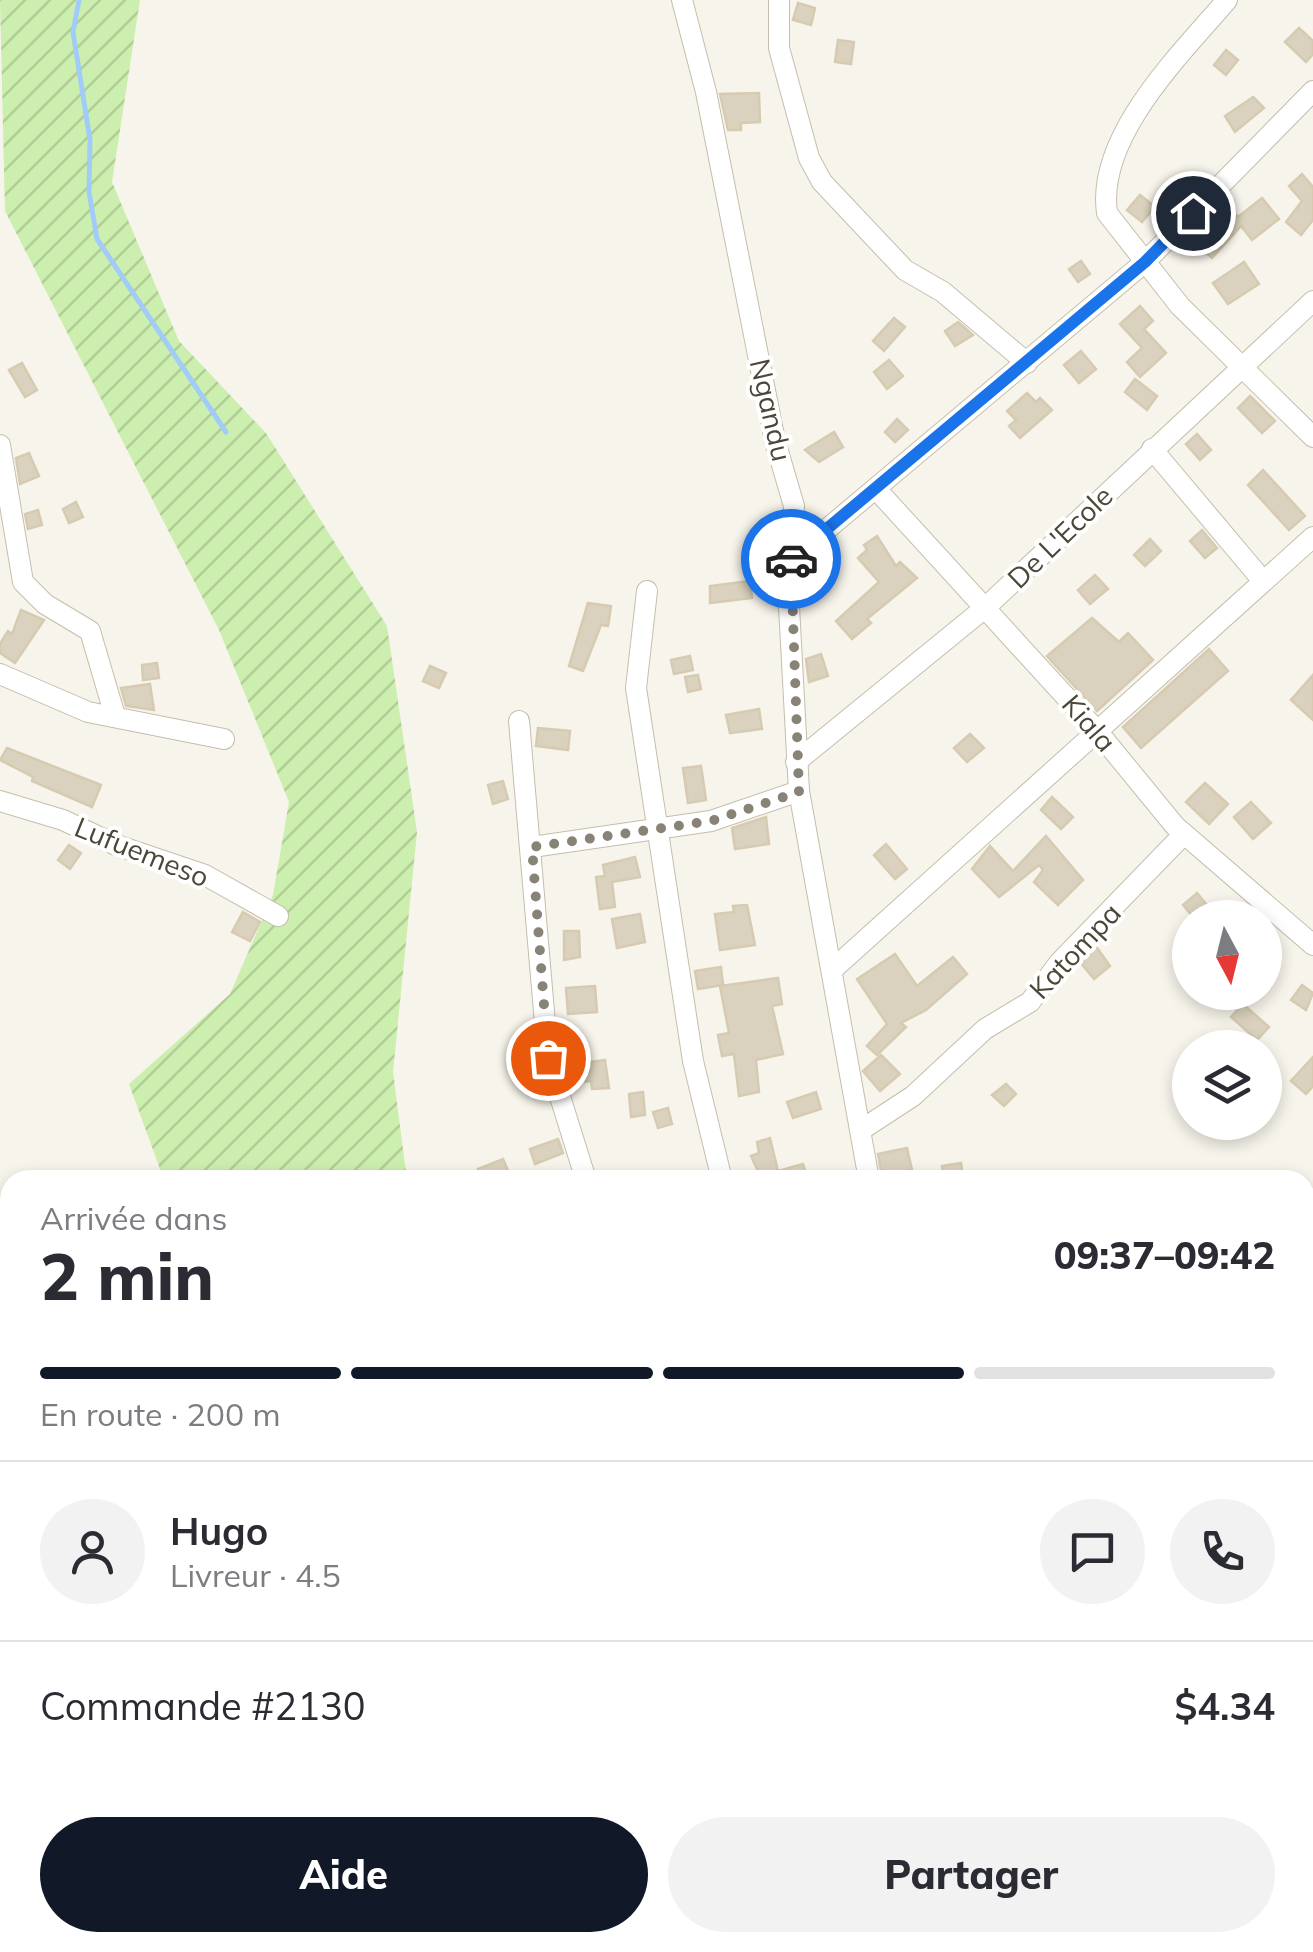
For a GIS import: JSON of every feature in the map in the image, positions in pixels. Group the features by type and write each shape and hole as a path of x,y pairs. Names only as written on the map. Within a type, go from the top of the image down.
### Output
{"street":[{"name":"Ngandu","path":"682,0 706,92 776,442 794,506 789,561 799,792 867,1170"},
{"path":"779,0 779,48 809,158 822,182 905,270 943,292 1026,363"},
{"path":"1227,0 1141,102 1109,173 1107,212 1180,306 1313,437"},
{"path":"789,561 1145,262 1313,91"},
{"name":"De L'Ecole","path":"796,762 986,607 1240,365 1313,301"},
{"path":"1152,449 1263,581"},
{"path":"1,460 23,582 45,604 90,631 115,716"},
{"name":"Kiala","path":"877,490 1098,732 1184,834 1313,945"},
{"path":"832,970 1313,537"},
{"path":"647,591 636,688 693,1061 720,1170"},
{"path":"0,674 78,708 224,739"},
{"path":"519,721 550,1073 583,1170"},
{"path":"532,847 711,821 799,792"},
{"name":"Lufuemeso","path":"0,801 63,820 116,845 206,875 278,916"},
{"name":"Katompa","path":"861,1130 913,1096 985,1029 1030,1002 1070,952 1184,834"}],"green space":[{"path":"0,0 140,0 112,182 179,341 266,433 387,626 417,832 393,1072 406,1170 160,1170 129,1084 230,994 273,895 289,802 219,630 5,211"}],"building":[{"path":"798,3 815,8 811,25 793,20"},
{"path":"1299,28 1313,41 1313,54 1306,62 1285,42"},
{"path":"838,40 854,42 851,64 835,62"},
{"path":"1226,50 1238,60 1226,75 1214,65"},
{"path":"759,93 760,122 741,123 741,130 728,130 720,94"},
{"path":"1253,97 1264,108 1235,132 1225,116"},
{"path":"1302,174 1313,187 1313,220 1301,235 1286,222 1302,201 1289,186"},
{"path":"1140,195 1155,207 1142,222 1127,210"},
{"path":"1262,198 1279,219 1252,240 1241,226 1212,258 1200,247 1216,229 1207,219 1224,201 1238,217"},
{"path":"1081,261 1090,274 1078,282 1069,269"},
{"path":"1244,262 1259,284 1228,304 1213,283"},
{"path":"1140,306 1153,321 1144,329 1166,353 1140,377 1127,362 1142,348 1120,324"},
{"path":"894,318 905,327 884,351 873,341"},
{"path":"958,322 973,335 955,346 945,331"},
{"path":"1081,351 1096,369 1079,383 1064,365"},
{"path":"889,360 903,376 887,389 874,372"},
{"path":"22,363 37,390 25,397 9,370"},
{"path":"1135,379 1157,396 1147,410 1125,392"},
{"path":"1027,393 1036,402 1040,398 1052,410 1020,438 1009,426 1016,420 1007,411"},
{"path":"1250,396 1275,421 1262,433 1238,408"},
{"path":"897,419 908,430 895,442 885,432"},
{"path":"834,432 843,447 819,462 805,450"},
{"path":"1197,434 1211,450 1200,460 1186,444"},
{"path":"29,453 39,476 20,484 16,458"},
{"path":"1263,470 1305,516 1289,530 1248,485"},
{"path":"76,502 83,517 69,523 63,509"},
{"path":"38,510 42,525 28,529 25,514"},
{"path":"1202,530 1217,548 1205,558 1190,541"},
{"path":"877,536 896,566 900,562 917,578 867,619 871,623 852,639 836,621 879,582 858,558 867,550 864,545"},
{"path":"1150,539 1161,551 1145,566 1134,555"},
{"path":"1095,575 1108,589 1090,604 1078,590"},
{"path":"750,581 752,598 710,603 710,586"},
{"path":"588,603 611,606 608,626 601,625 583,671 569,666"},
{"path":"21,610 44,620 15,663 0,653 0,644 8,631 12,634"},
{"path":"1092,618 1119,642 1128,633 1153,660 1097,711 1047,656"},
{"path":"1209,649 1228,671 1141,748 1123,727"},
{"path":"821,654 828,676 809,682 806,659"},
{"path":"690,656 693,670 674,674 671,660"},
{"path":"157,663 159,678 143,680 142,665"},
{"path":"430,666 446,673 439,688 423,681"},
{"path":"698,675 701,689 688,692 685,677"},
{"path":"1313,675 1313,720 1291,700"},
{"path":"150,684 154,710 126,706 121,688"},
{"path":"759,709 762,729 730,733 726,715"},
{"path":"538,728 570,731 568,750 536,746"},
{"path":"970,734 984,748 967,762 954,748"},
{"path":"7,748 101,785 92,807 32,781 33,777 0,760"},
{"path":"701,766 706,800 688,803 683,768"},
{"path":"503,781 508,799 493,804 488,785"},
{"path":"1205,783 1228,804 1209,824 1186,802"},
{"path":"1052,797 1073,817 1061,829 1041,810"},
{"path":"1251,802 1271,823 1253,839 1234,817"},
{"path":"766,817 769,844 735,849 732,828"},
{"path":"1046,836 1083,880 1058,905 1034,882 1043,870 1039,865 999,897 972,869 990,846 1013,871"},
{"path":"886,844 907,869 895,879 874,855"},
{"path":"69,845 81,853 70,869 58,860"},
{"path":"635,857 640,877 612,882 615,907 600,909 596,877 605,876 603,865"},
{"path":"747,905 755,945 720,950 715,914 734,912 733,906"},
{"path":"243,912 260,922 250,941 232,932"},
{"path":"640,914 645,942 617,948 612,919"},
{"path":"564,931 579,931 580,957 564,960"},
{"path":"1095,945 1110,966 1094,979 1080,962"},
{"path":"895,954 917,986 953,957 967,974 926,1010 901,1023 906,1027 877,1055 867,1046 887,1024 857,979"},
{"path":"721,967 723,985 698,989 695,971"},
{"path":"778,978 782,1004 772,1006 783,1054 756,1060 759,1092 739,1096 734,1054 722,1056 718,1035 729,1033 720,986"},
{"path":"1302,985 1313,993 1306,1010 1291,1000"},
{"path":"595,986 597,1012 568,1014 566,988"},
{"path":"1237,1010 1250,1010 1269,1027 1246,1030 1231,1017"},
{"path":"881,1055 900,1074 880,1091 863,1071"},
{"path":"1313,1057 1313,1086 1306,1094 1291,1081"},
{"path":"605,1060 609,1088 592,1089 591,1081 578,1082 576,1064"},
{"path":"1006,1084 1016,1094 1004,1106 992,1095"},
{"path":"643,1092 645,1115 631,1117 629,1094"},
{"path":"816,1092 821,1109 793,1118 787,1102"},
{"path":"668,1108 672,1124 658,1128 653,1112"},
{"path":"770,1138 778,1170 757,1170 751,1156 759,1153 757,1142"},
{"path":"558,1139 563,1153 535,1164 530,1149"},
{"path":"907,1148 912,1170 881,1170 878,1154"},
{"path":"503,1159 508,1170 478,1170"},
{"path":"961,1163 962,1170 943,1170 942,1166"},
{"path":"803,1164 805,1170 782,1170"}],"waterway":[{"path":"79,0 73,32 90,140 89,192 97,239 226,432"}],"way so far":[{"path":"548,1058 531,882 532,847 711,821 799,792 788,588 791,559"}],"route":[{"path":"791,559 1145,262 1193,213"}]}
